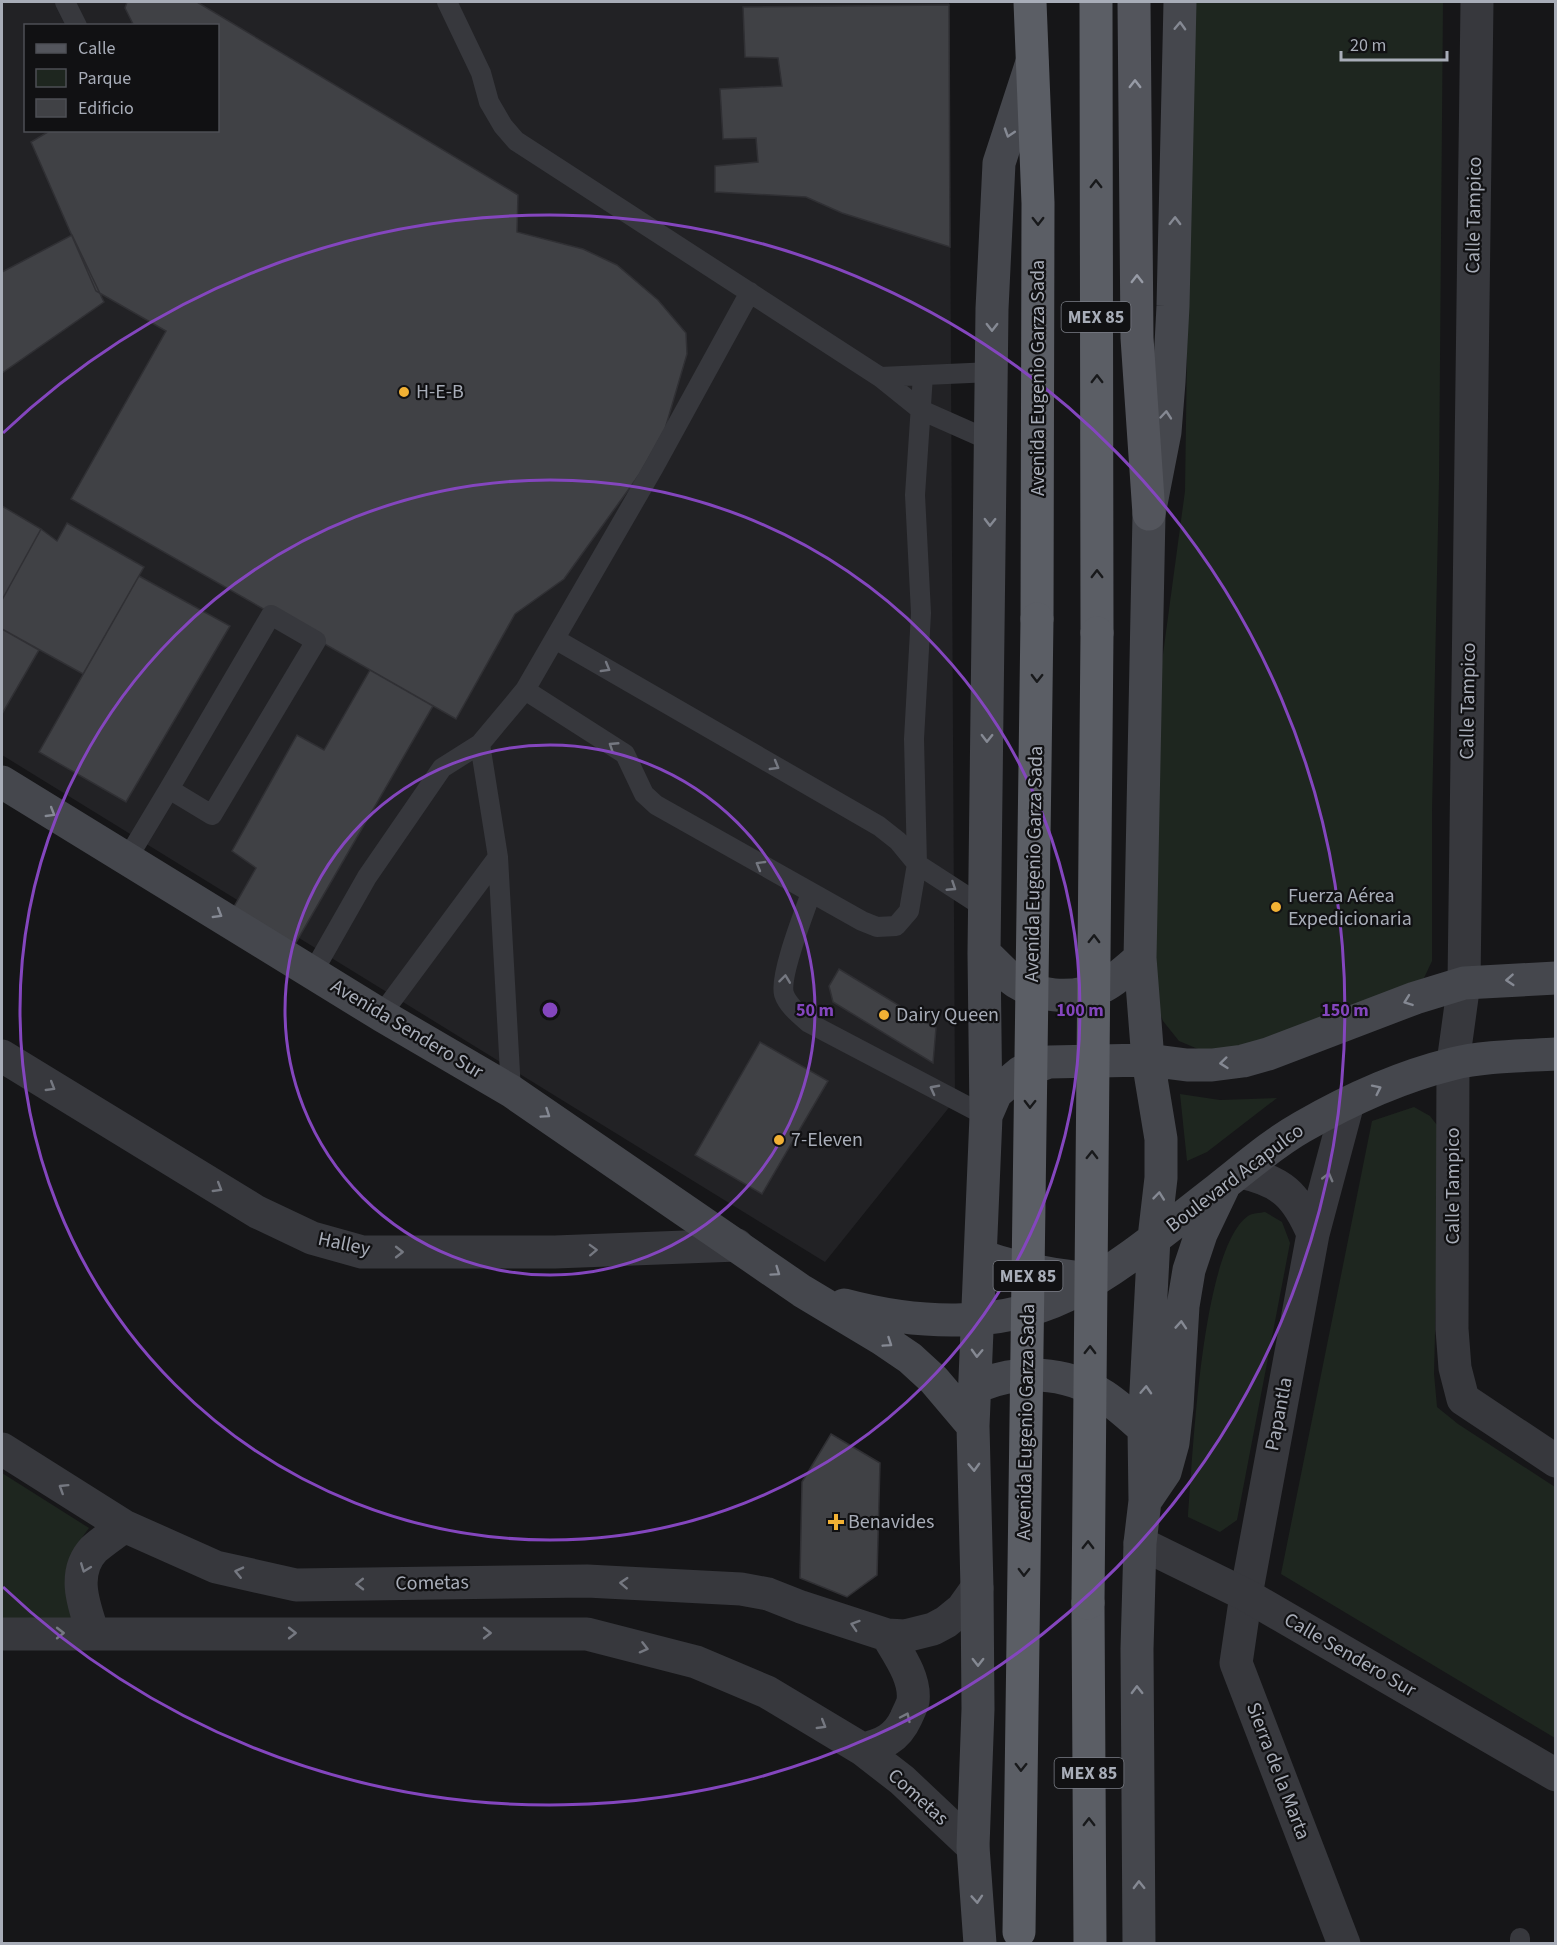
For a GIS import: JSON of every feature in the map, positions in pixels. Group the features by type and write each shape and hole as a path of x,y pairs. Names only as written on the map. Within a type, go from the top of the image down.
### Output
{"highway":[{"name":"Avenida Eugenio Garza Sada","path":"1019,1938 1037,620 1038,203 1030,2"},
{"name":"MEX 85","path":"1090,1944 1088,1603 1097,633 1096,2"}],"main road":[{"path":"1134,2 1137,338 1149,514 1140,958 1148,1060 1161,1139 1161,1178 1154,1238 1144,1429 1145,1501 1140,1543 1137,1649 1139,1944"},
{"path":"1149,514 1165,432 1169,382 1180,2"},
{"path":"980,1944 973,1847 978,1709 973,1426 986,1116 984,953 992,309 999,163 1033,58"},
{"name":"Avenida Sendero Sur","path":"2,782 381,1015 511,1091 802,1292 910,1358 934,1380 973,1426"},
{"path":"984,953 1009,977 1023,986 1056,996 1090,992 1113,980 1140,958"},
{"path":"986,1116 996,1093 1021,1072 1049,1062 1148,1060 1187,1065 1243,1061 1268,1054 1415,998 1464,983 1556,978"},
{"name":"Boulevard Acapulco","path":"1095,1280 1300,1127 1386,1084 1453,1064 1515,1056 1556,1054"},
{"path":"1145,1501 1165,1472 1173,1443 1183,1306 1189,1270 1201,1234 1233,1177"},
{"path":"981,1256 1002,1264 1060,1277 1095,1280"},
{"name":"Avenida Sendero Sur","path":"802,1292 843,1305 899,1317 941,1320 1003,1316 1032,1309 1065,1297 1095,1280"},
{"path":"975,1388 990,1381 1012,1376 1056,1377 1080,1384 1103,1395 1144,1429"}],"street":[{"name":"Calle Tampico","path":"1477,2 1464,983 1453,1064 1452,1329 1455,1368 1463,1399 1556,1461"},
{"name":"Halley","path":"2,1056 257,1212 312,1238 362,1252 555,1252 737,1245"},
{"name":"Papantla","path":"1246,1595 1313,1234 1348,1103"},
{"path":"1233,1177 1270,1180 1289,1194 1299,1206 1313,1234"},
{"name":"Cometas","path":"2,1449 124,1526 216,1567 296,1585 587,1581 741,1589 768,1594 801,1608 887,1635 905,1636 946,1622 962,1609 977,1588"},
{"path":"93,1633 82,1598 81,1574 93,1550 124,1526"},
{"name":"Calle Sendero Sur","path":"1140,1543 1246,1595 1556,1775"},
{"name":"Sierra de la Marta","path":"1246,1595 1236,1663 1344,1944"},
{"name":"Cometas","path":"2,1634 587,1634 696,1662 767,1692 862,1749 902,1780 973,1847"},
{"name":"Cometas","path":"862,1749 886,1742 896,1734 913,1702 911,1680 887,1635"}],"lane":[{"path":"65,2 76,24"},
{"path":"447,2 481,73 489,102 503,126 516,141 880,377 921,410 991,441"},
{"path":"313,972 367,877 442,768 480,744 525,690 660,457 750,292"},
{"path":"880,377 992,372"},
{"path":"525,690 625,754 644,794 656,805 862,921 878,927 896,926 909,911 917,864 914,739 921,613 915,495 923,375"},
{"path":"128,859 169,789 271,615 316,640 212,815 169,789"},
{"path":"555,639 879,826 898,841 917,864 985,909"},
{"path":"480,744 498,857 511,1091"},
{"path":"381,1015 498,857"},
{"path":"811,893 785,974 784,993 794,1009 809,1023 986,1116"}],"shaded area":[{"path":"2,2 949,2 955,1100 825,1262 2,755"}],"green space":[{"path":"1192,2 1443,2 1432,961 1424,978 1288,1036 1210,1054 1179,1041 1163,1021 1150,987 1149,758 1185,491"},
{"path":"1180,1094 1220,1100 1277,1098 1207,1152 1187,1161"},
{"path":"1414,1107 1430,1116 1440,1129 1434,1374 1437,1407 1458,1424 1555,1487 1555,1738 1281,1574 1372,1121"},
{"path":"1265,1212 1282,1222 1290,1243 1237,1520 1220,1532 1188,1517 1202,1356 1220,1269 1232,1236 1248,1216"},
{"path":"2,1473 89,1528 75,1551 72,1562 71,1584 75,1622 2,1619"}],"building":[{"name":"H-E-B","path":"127,2 197,2 518,195 517,232 583,249 617,265 658,300 686,333 687,354 665,429 639,475 564,579 515,614 456,719 71,499 166,331 96,291 31,142 48,132 219,132 219,24 133,24 125,8"},
{"path":"949,5 950,247 842,213 806,197 715,192 715,166 758,162 756,138 723,139 720,89 782,86 778,58 745,57 743,7"},
{"path":"72,235 104,302 2,373 2,272"},
{"path":"2,506 41,529 2,600"},
{"path":"67,523 144,567 83,674 2,629 2,600 41,529 57,541"},
{"path":"139,576 230,626 126,802 39,752"},
{"path":"2,629 39,650 2,714"},
{"path":"370,670 433,706 294,946 231,912 256,868 232,851 297,735 324,750"},
{"name":"Dairy Queen","path":"839,969 936,1028 933,1063 833,1002 829,986"},
{"path":"760,1042 828,1081 762,1194 695,1155"},
{"path":"831,1434 880,1463 877,1575 847,1597 800,1578 802,1482"}],"place":[{"name":"H-E-B","path":"404,392"},
{"name":"Fuerza Aérea Expedicionaria","path":"1276,907"},
{"name":"Dairy Queen","path":"884,1015"},
{"name":"7-Eleven","path":"779,1140"},
{"name":"Benavides","path":"836,1522"}]}
